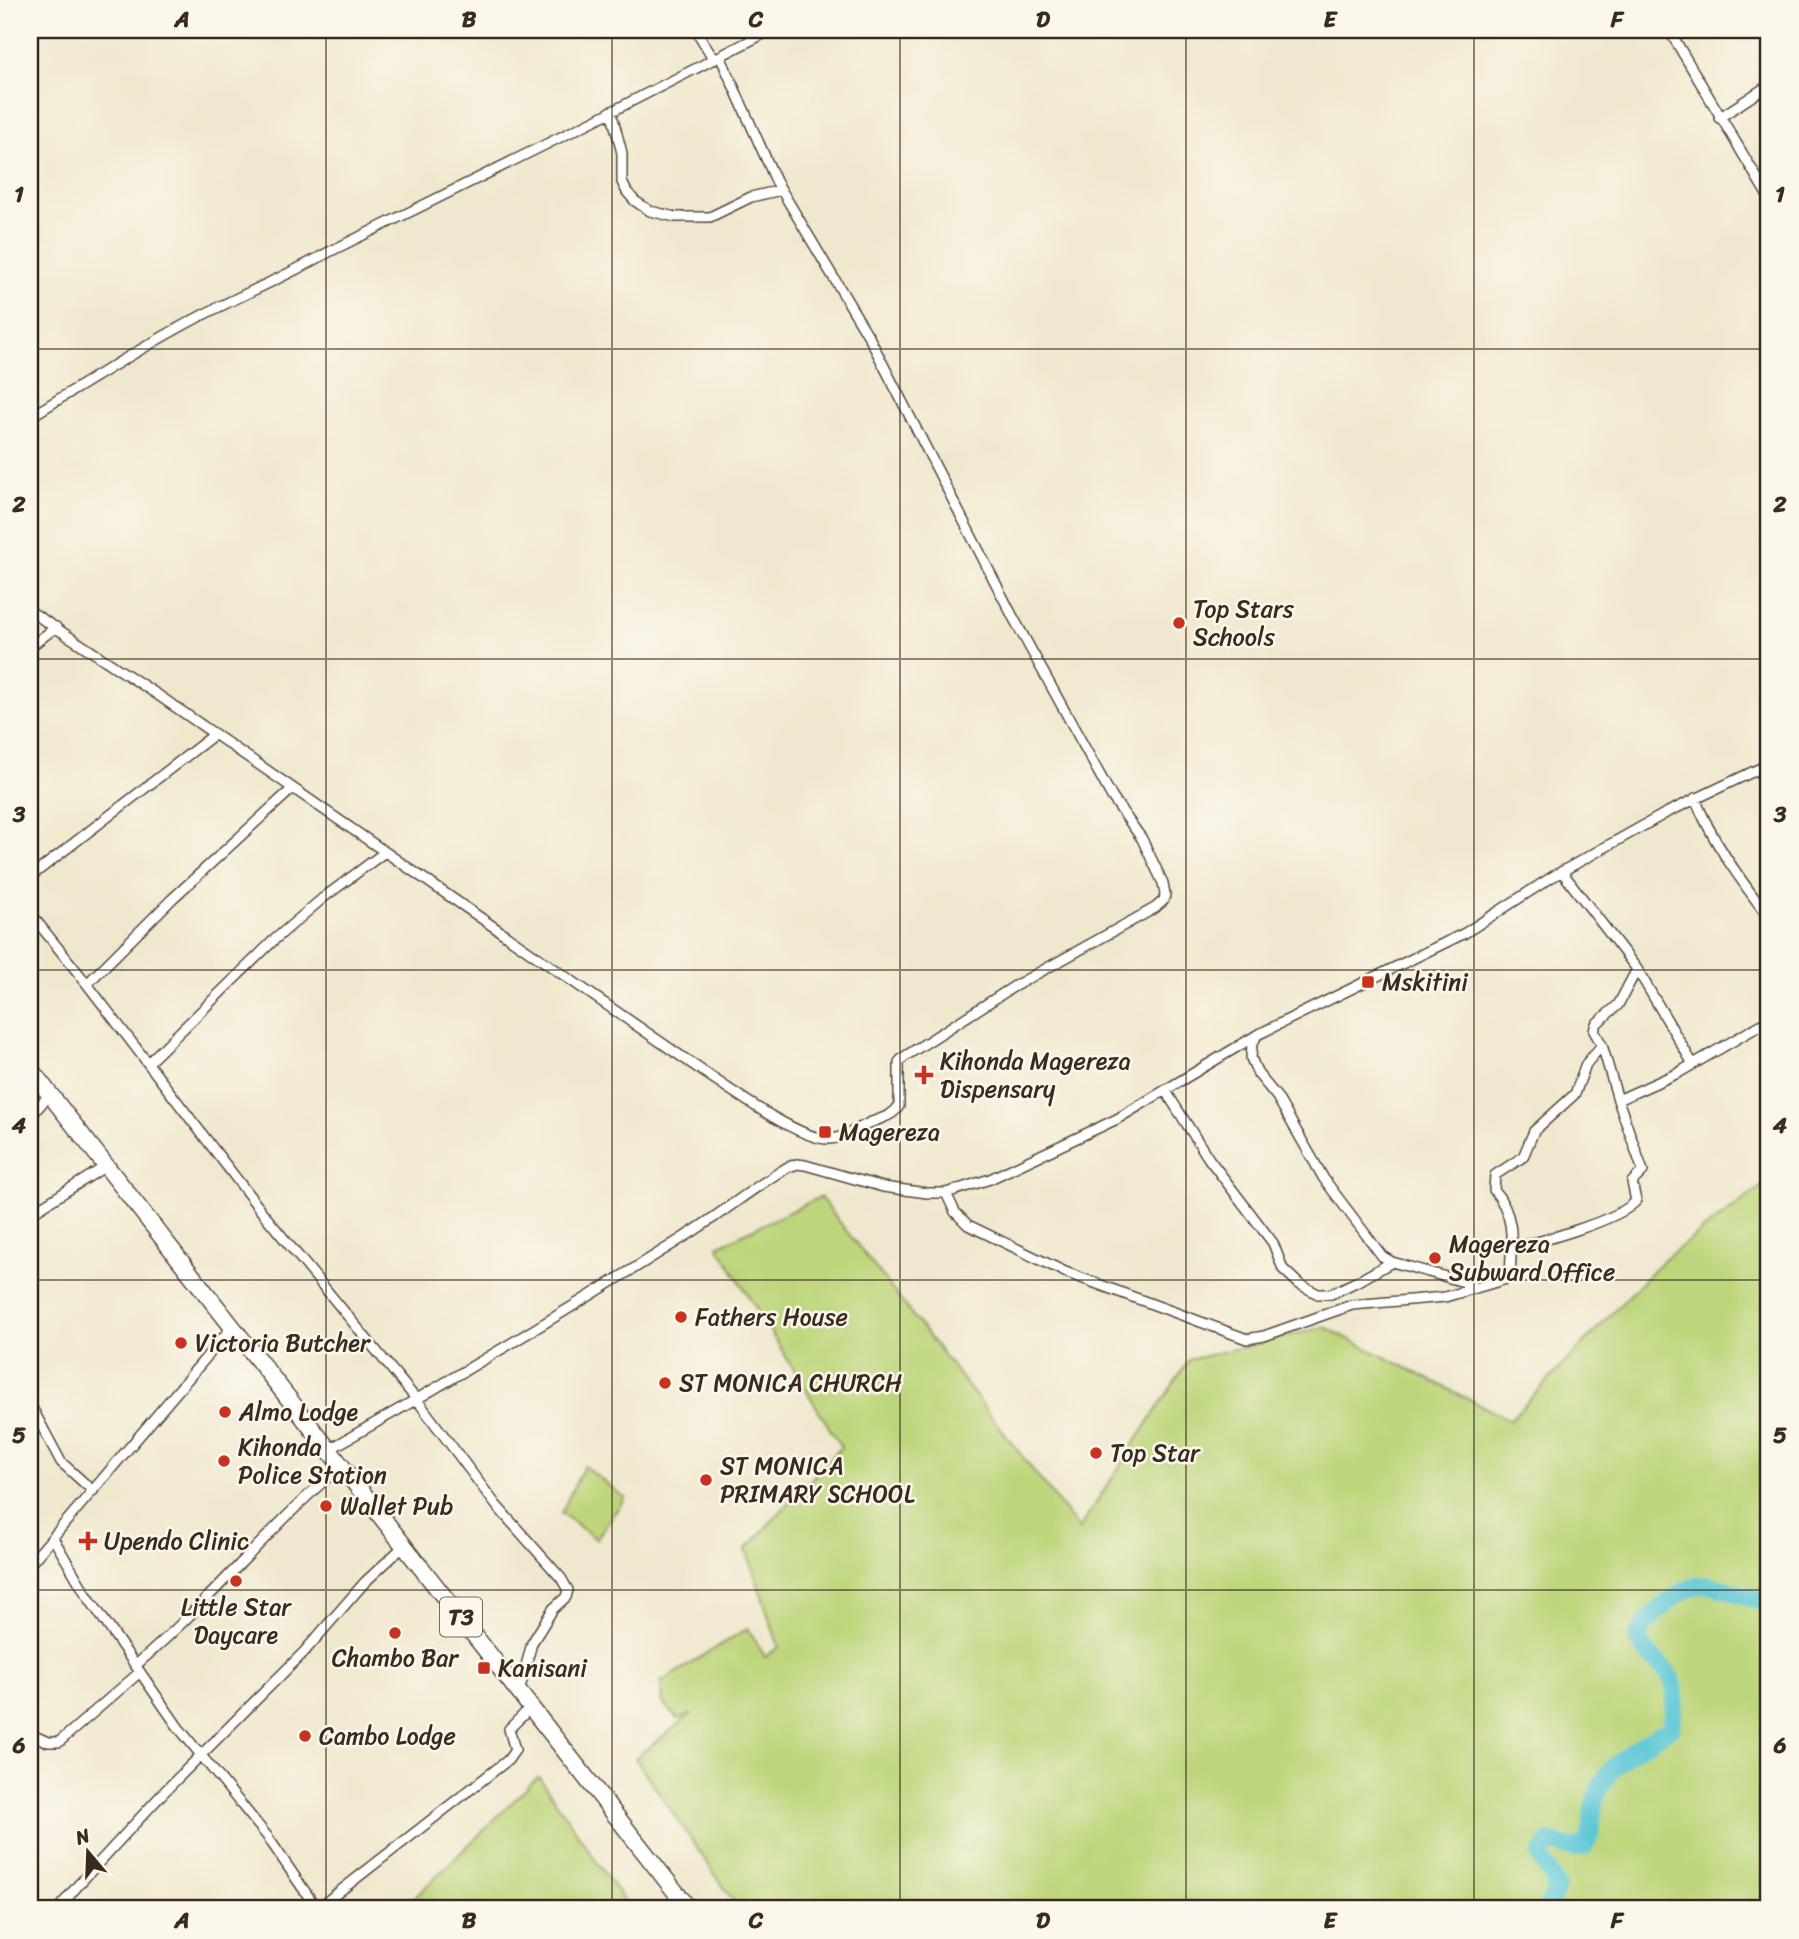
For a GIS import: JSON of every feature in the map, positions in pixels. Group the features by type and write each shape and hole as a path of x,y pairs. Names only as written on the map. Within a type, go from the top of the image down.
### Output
{"highway":[{"name":"T3","path":"30,1069 689,1909"}],"street":[{"path":"30,611 215,734 739,1096 801,1132 829,1139 848,1135 898,1109 899,1062 904,1057 1013,987 1143,915 1164,900 1163,883 1142,839 1112,797 1013,617 869,337 782,190 717,58 696,30"},
{"path":"30,417 194,320 771,30"},
{"path":"1669,30 1769,198"},
{"path":"1720,118 1769,85"},
{"path":"611,111 622,153 622,181 626,192 650,211 675,217 710,217 751,197 782,190"},
{"path":"30,647 56,627"},
{"path":"30,877 215,734"},
{"path":"330,1449 417,1400 684,1237 786,1168 797,1164 805,1165 883,1187 927,1193 946,1193 990,1179 1117,1119 1257,1035 1465,933 1562,872 1695,798 1769,764"},
{"path":"88,984 172,899 293,788"},
{"path":"1695,798 1711,833 1745,887 1769,918"},
{"path":"148,1063 274,940 323,898 385,852"},
{"path":"1562,872 1637,969 1693,1064"},
{"path":"30,912 262,1212 417,1400 496,1505 550,1565 568,1590 566,1597 553,1609 532,1643 519,1692"},
{"path":"1511,1248 1623,1212 1636,1201 1632,1182 1643,1171 1602,1045 1594,1034 1595,1027 1618,1005 1637,969"},
{"path":"1618,1100 1654,1085 1769,1020"},
{"path":"1257,1035 1252,1045 1251,1058 1258,1074 1277,1097 1324,1179 1382,1256 1392,1262 1468,1283 1476,1288"},
{"path":"946,1193 956,1212 968,1224 1065,1272 1247,1339 1264,1336 1352,1306 1445,1297 1510,1278 1510,1217 1504,1202 1494,1190 1495,1175 1523,1157 1534,1131 1575,1094 1586,1064 1602,1045"},
{"path":"1165,1090 1209,1159 1273,1243 1283,1269 1299,1284 1318,1294 1331,1294 1392,1262"},
{"path":"30,1117 49,1095"},
{"path":"30,1214 106,1166"},
{"path":"30,1564 233,1325"},
{"path":"30,1404 61,1462 93,1491"},
{"path":"30,1734 48,1742 59,1742 138,1669 280,1521 342,1465"},
{"path":"53,1538 86,1594 178,1727 267,1836 317,1909 508,1760 515,1750 509,1729 531,1707"},
{"path":"58,1909 133,1826 319,1636 365,1582 405,1545"}],"green space":[{"path":"1769,1181 1769,1909 739,1909 635,1758 692,1714 678,1719 663,1703 661,1682 748,1628 765,1657 779,1647 746,1549 841,1447 718,1246 820,1197 1079,1529 1189,1360 1325,1327 1510,1420 1663,1260"},
{"path":"584,1466 625,1498 596,1539 561,1513"},
{"path":"538,1777 629,1909 403,1909"}],"waterway":[{"path":"1547,1909 1557,1887 1540,1856 1549,1842 1572,1848 1585,1847 1591,1829 1594,1804 1605,1778 1624,1758 1671,1728 1674,1687 1665,1670 1640,1644 1637,1638 1642,1630 1666,1604 1696,1586 1720,1588 1769,1604"}],"place":[{"name":"Top Stars Schools","path":"1179,623"},
{"name":"Mskitini","path":"1368,982"},
{"name":"Kihonda Magereza Dispensary","path":"924,1075"},
{"name":"Magereza","path":"825,1132"},
{"name":"Magereza Subward Office","path":"1435,1258"},
{"name":"Fathers House","path":"681,1317"},
{"name":"Victoria Butcher","path":"181,1343"},
{"name":"ST MONICA CHURCH","path":"665,1383"},
{"name":"Almo Lodge","path":"225,1412"},
{"name":"Top Star","path":"1096,1453"},
{"name":"Kihonda Police Station","path":"224,1461"},
{"name":"ST MONICA PRIMARY SCHOOL","path":"706,1480"},
{"name":"Wallet Pub","path":"326,1506"},
{"name":"Upendo Clinic","path":"88,1541"},
{"name":"Little Star Daycare","path":"236,1581"},
{"name":"Chambo Bar","path":"395,1633"},
{"name":"Kanisani","path":"484,1668"},
{"name":"Cambo Lodge","path":"305,1736"}]}
